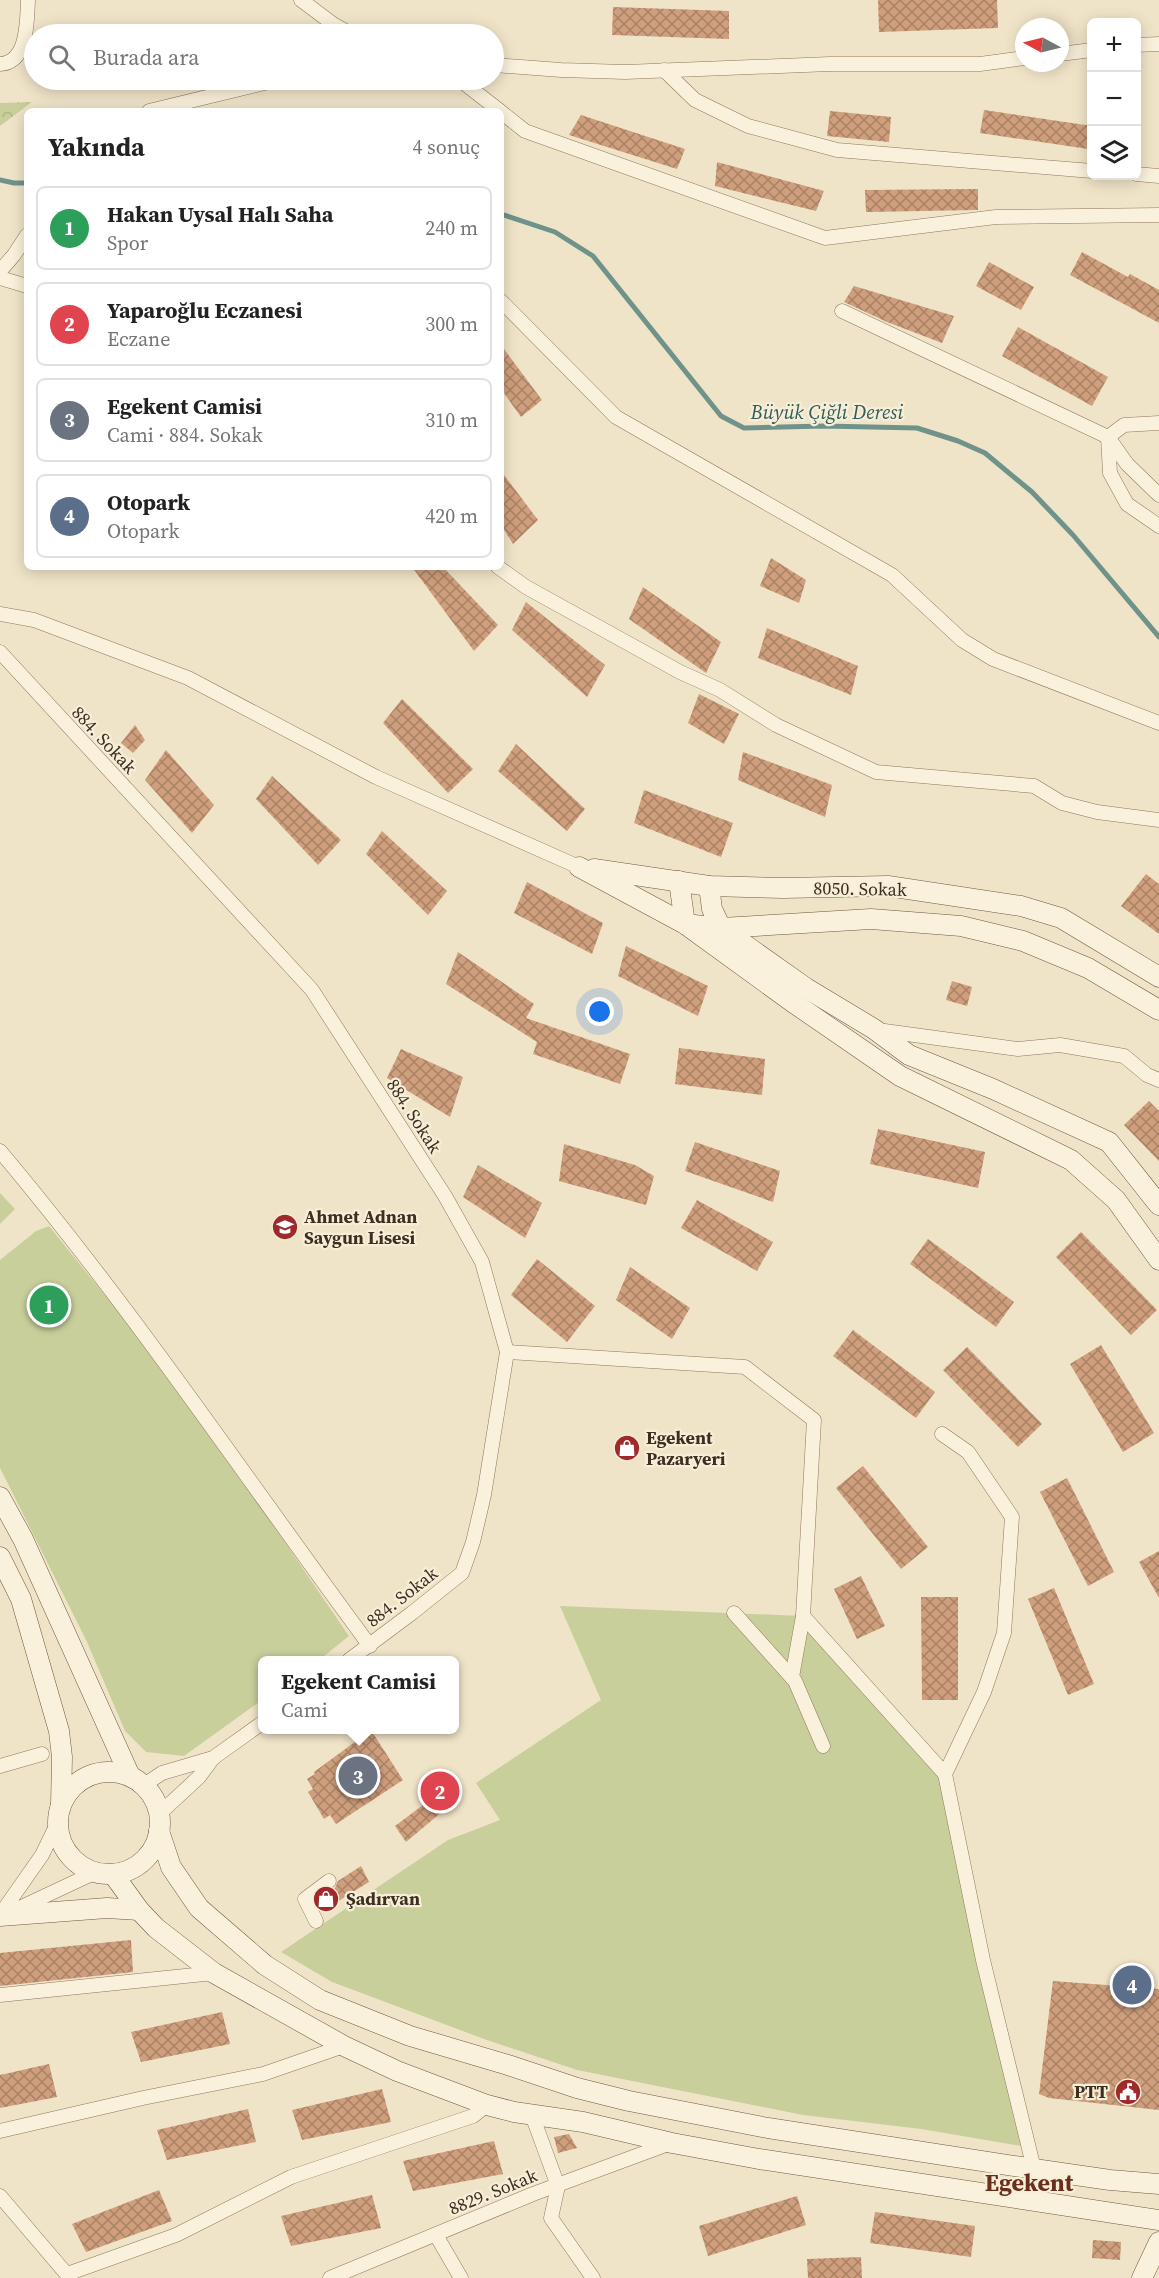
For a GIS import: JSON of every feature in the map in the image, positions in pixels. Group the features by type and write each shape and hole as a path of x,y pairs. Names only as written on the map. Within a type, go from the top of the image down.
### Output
{"street":[{"path":"27,24 28,0"},
{"path":"301,0 336,24"},
{"path":"0,64 7,63 16,57 24,38"},
{"path":"1141,45 1159,44"},
{"path":"1069,53 1087,51"},
{"path":"504,66 625,72 830,64 980,63 1015,59"},
{"path":"664,70 695,100 748,126 837,150 1087,171"},
{"path":"161,108 236,90"},
{"path":"473,90 496,108"},
{"path":"504,114 525,131 825,238 996,217 1159,215"},
{"path":"1141,174 1159,176"},
{"path":"0,271 24,240"},
{"path":"0,278 24,285"},
{"path":"504,304 616,417 892,575 962,640 993,659 1159,723"},
{"path":"843,311 1108,437 1127,464 1159,495"},
{"path":"1108,437 1124,425 1159,423"},
{"path":"1108,437 1110,473 1127,504 1159,526"},
{"path":"502,570 526,588 680,672 720,690 776,725 876,772 1034,786 1062,803 1097,812 1159,820"},
{"path":"0,614 34,620 188,678 376,777 579,867 685,924 900,1076 1071,1160 1116,1200 1159,1260"},
{"name":"884. Sokak","path":"0,652 312,990 445,1196 482,1262 507,1352 484,1495 473,1542 462,1573 355,1656"},
{"name":"8050. Sokak","path":"579,867 709,886 783,888 888,886 1021,906 1061,918 1159,977"},
{"path":"679,881 685,924"},
{"path":"709,886 712,909 721,928 806,988 874,1029 909,1055 993,1089 1108,1142 1159,1205"},
{"name":"8050. Sokak","path":"685,924 721,928 871,919 960,926 1023,941 1077,963 1159,1010"},
{"path":"874,1029 1018,1048 1060,1045 1124,1056 1147,1075 1159,1080"},
{"path":"0,1151 116,1295 369,1646"},
{"path":"507,1352 745,1367 814,1420 803,1616 792,1677"},
{"path":"942,1434 968,1452 1012,1517 1004,1633 984,1692 945,1774"},
{"path":"0,1497 23,1539 137,1780 154,1798 171,1867 199,1908 265,1965 320,2000 410,2036 577,2088 628,2101 768,2128 1034,2169 1159,2184"},
{"path":"0,1557 21,1599 59,1731 62,1757 60,1838 68,1854 80,1865 104,1873 156,1928 214,1973 344,2046 397,2071 487,2105 532,2115 583,2122 672,2143 770,2161 1153,2220 1159,2237"},
{"path":"734,1613 792,1677 823,1746"},
{"path":"803,1616 945,1774 983,1960 1034,2169"},
{"path":"0,1916 104,1873 129,1870 144,1860 154,1847 159,1823 213,1758 258,1726"},
{"path":"0,1766 42,1754"},
{"path":"0,1916 42,1855 69,1790 82,1779 97,1773 114,1771 137,1780 213,1758"},
{"path":"316,1921 305,1899 330,1881"},
{"path":"0,1916 107,1908 139,1910"},
{"path":"0,1995 214,1973"},
{"path":"0,2131 143,2098 262,2074 344,2046"},
{"path":"0,2196 68,2276 176,2235 291,2177 473,2116 487,2105"},
{"path":"532,2115 558,2186 551,2218 593,2278"},
{"name":"8829. Sokak","path":"330,2278 558,2186 672,2143"},
{"path":"436,2235 461,2278"},
{"path":"1142,2278 1159,2242"},
{"path":"1142,2278 1159,2259"},
{"path":"1142,2278 1159,2272"}],"green space":[{"path":"32,102 0,126 0,103"},
{"path":"0,1193 15,1209 0,1224"},
{"path":"49,1226 150,1351 213,1437 349,1636 324,1656 258,1656 258,1703 184,1756 146,1752 125,1731 87,1642 0,1468 0,1260 36,1231"},
{"path":"560,1606 803,1616 945,1784 1033,2148 921,2129 803,2115 577,2070 484,2039 332,1982 281,1952 448,1840 500,1820 476,1783 601,1700"}],"building":[{"path":"878,0 997,0 998,28 879,32"},
{"path":"613,7 729,11 729,39 612,35"},
{"path":"984,110 1087,125 1087,149 980,133"},
{"path":"830,111 891,117 889,142 827,136"},
{"path":"581,115 685,149 677,169 569,135"},
{"path":"717,162 824,191 816,211 715,186"},
{"path":"978,189 978,210 866,212 865,190"},
{"path":"1082,252 1128,277 1130,274 1159,290 1159,323 1070,275"},
{"path":"989,262 1034,287 1021,310 976,286"},
{"path":"854,286 954,316 942,343 887,322 844,302"},
{"path":"1018,327 1108,377 1092,406 1002,356"},
{"path":"504,349 542,400 521,417 504,393"},
{"path":"504,475 538,520 513,544 504,530"},
{"path":"771,558 806,580 799,603 760,586"},
{"path":"414,570 446,570 498,625 474,651"},
{"path":"643,587 721,642 706,673 629,619"},
{"path":"526,602 605,665 587,697 512,630"},
{"path":"767,628 858,666 851,695 758,658"},
{"path":"699,694 739,714 724,744 688,723"},
{"path":"402,699 473,769 448,793 383,723"},
{"path":"135,725 145,740 133,753 121,743"},
{"path":"516,744 585,809 567,831 498,771"},
{"path":"166,750 214,805 192,833 145,780"},
{"path":"743,752 832,785 825,817 738,780"},
{"path":"272,776 341,840 318,865 256,799"},
{"path":"644,790 733,823 721,857 634,823"},
{"path":"382,831 447,891 428,915 366,854"},
{"path":"1146,874 1159,884 1159,934 1121,906"},
{"path":"527,882 603,923 592,954 514,913"},
{"path":"626,946 708,986 698,1016 618,976"},
{"path":"458,952 534,1004 526,1018 630,1054 620,1084 533,1054 537,1042 446,984"},
{"path":"952,981 972,987 967,1006 946,1000"},
{"path":"679,1048 765,1059 762,1095 675,1084"},
{"path":"401,1049 463,1077 450,1117 387,1078"},
{"path":"1149,1101 1159,1111 1159,1161 1124,1125"},
{"path":"878,1129 985,1152 978,1188 870,1164"},
{"path":"695,1142 780,1171 773,1202 685,1171"},
{"path":"564,1144 635,1165 654,1176 646,1205 559,1181"},
{"path":"478,1165 542,1203 525,1238 463,1197"},
{"path":"697,1200 773,1242 757,1271 681,1228"},
{"path":"1081,1232 1157,1310 1131,1335 1056,1257"},
{"path":"928,1239 1014,1302 996,1327 910,1264"},
{"path":"537,1259 595,1306 567,1342 511,1295"},
{"path":"630,1267 690,1308 672,1339 616,1300"},
{"path":"853,1330 935,1392 916,1418 833,1356"},
{"path":"1101,1345 1154,1433 1123,1452 1070,1364"},
{"path":"967,1347 1042,1424 1018,1447 943,1370"},
{"path":"863,1466 928,1547 901,1569 836,1488"},
{"path":"1067,1478 1114,1572 1088,1586 1040,1492"},
{"path":"1159,1551 1159,1598 1139,1562"},
{"path":"861,1576 885,1626 857,1639 834,1589"},
{"path":"1054,1588 1094,1684 1068,1695 1028,1599"},
{"path":"921,1597 958,1597 958,1700 922,1700"},
{"path":"366,1734 374,1734 403,1780 336,1824 330,1815 324,1819 308,1792 313,1789 307,1779 315,1774 314,1772"},
{"path":"439,1793 449,1806 406,1842 395,1826"},
{"path":"361,1866 369,1882 324,1910 319,1900 335,1888 338,1881"},
{"path":"131,1940 133,1972 0,1986 0,1953"},
{"path":"1053,1981 1159,1989 1159,2110 1049,2098 1039,2094"},
{"path":"222,2012 230,2044 141,2062 131,2032"},
{"path":"49,2064 57,2097 0,2108 0,2075"},
{"path":"382,2089 391,2122 302,2140 292,2110"},
{"path":"248,2109 256,2142 167,2160 157,2130"},
{"path":"569,2134 577,2148 558,2153 554,2137"},
{"path":"494,2141 503,2174 413,2191 403,2161"},
{"path":"159,2190 172,2221 86,2252 72,2224"},
{"path":"372,2195 381,2228 291,2246 281,2216"},
{"path":"797,2196 806,2225 708,2256 699,2226"},
{"path":"875,2212 975,2226 971,2257 870,2243"},
{"path":"1093,2240 1121,2242 1120,2260 1092,2258"},
{"path":"861,2257 862,2278 808,2278 807,2259"}],"waterway":[{"name":"Büyük Çiğli Deresi","path":"0,180 24,183"},
{"name":"Büyük Çiğli Deresi","path":"504,215 555,232 593,256 721,416 744,428 824,426 917,428 958,441 985,453 1032,492 1073,535 1159,637"}],"place":[{"name":"Ahmet Adnan Saygun Lisesi","path":"285,1227"},
{"name":"Hakan Uysal Halı Saha","path":"49,1305"},
{"name":"Egekent Pazaryeri","path":"627,1448"},
{"name":"Egekent Camisi","path":"358,1776"},
{"name":"Yaparoğlu Eczanesi","path":"440,1791"},
{"name":"Şadırvan","path":"326,1899"},
{"name":"Otopark","path":"1132,1985"},
{"name":"PTT","path":"1128,2092"}],"district":[{"name":"Egekent","path":"1029,2183"}]}
